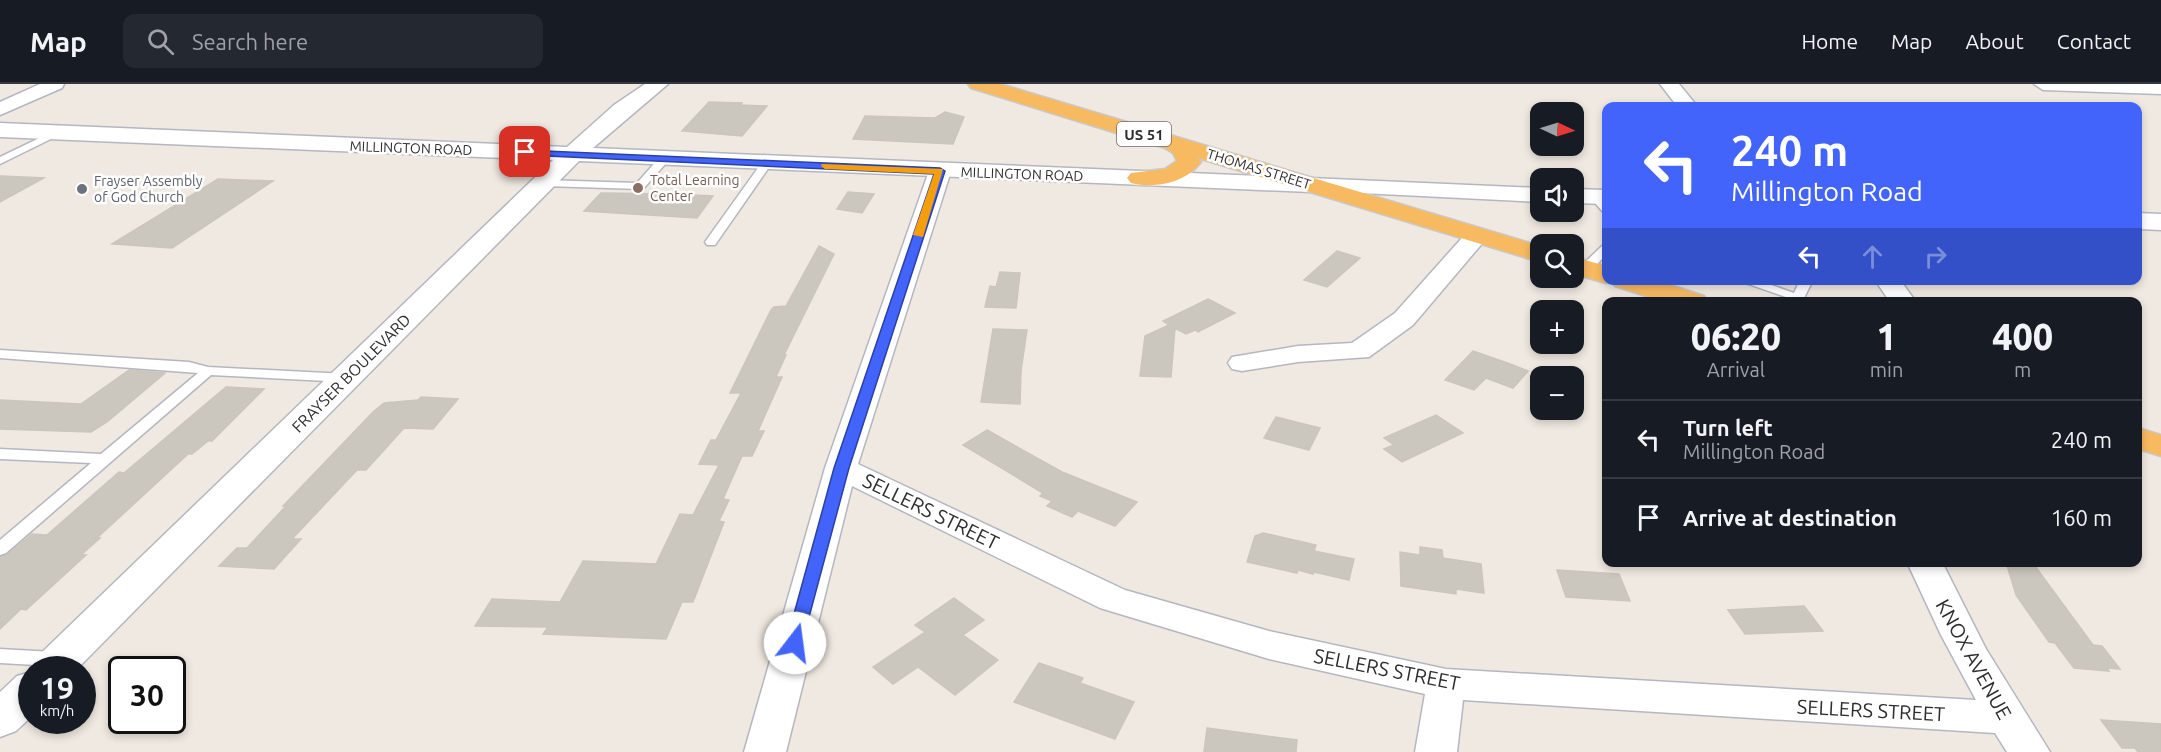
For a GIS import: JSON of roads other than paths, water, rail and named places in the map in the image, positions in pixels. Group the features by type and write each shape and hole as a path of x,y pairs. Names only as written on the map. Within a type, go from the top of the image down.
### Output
{"highway":[{"name":"THOMAS STREET","path":"978,84 1006,88 1173,143 1530,251"},
{"path":"1139,178 1170,176 1184,168 1189,162 1173,143"},
{"path":"1641,285 1678,297"},
{"path":"2142,439 2161,446"}],"main road":[{"name":"FRAYSER BOULEVARD","path":"63,656 573,154 622,110 658,84"},
{"name":"MILLINGTON ROAD","path":"0,130 1530,195"},
{"path":"2142,221 2161,222"},
{"name":"FRAYSER BOULEVARD","path":"0,719 18,701"}],"street":[{"path":"0,109 55,84"},
{"path":"1669,84 1684,102"},
{"path":"2043,84 2161,88"},
{"path":"765,752 842,468 940,171"},
{"path":"1242,363 1298,354 1359,351 1404,319 1477,235"},
{"name":"SELLERS STREET","path":"842,468 1113,599 1269,645 1446,684 2006,718"},
{"name":"KNOX AVENUE","path":"1926,567 1937,592 2006,718 2029,752"},
{"path":"1436,752 1446,684"}],"lane":[{"path":"0,161 58,133"},
{"path":"544,183 640,186 664,159"},
{"path":"711,242 767,163"},
{"path":"1589,269 1602,254"},
{"path":"1764,285 1795,297"},
{"path":"0,354 189,366 208,371 346,378"},
{"path":"0,549 208,371"},
{"path":"0,454 105,459"},
{"path":"0,656 18,662"}],"place":[{"name":"Total Learning Center","path":"638,188"},
{"name":"Frayser Assembly of God Church","path":"82,189"}]}
